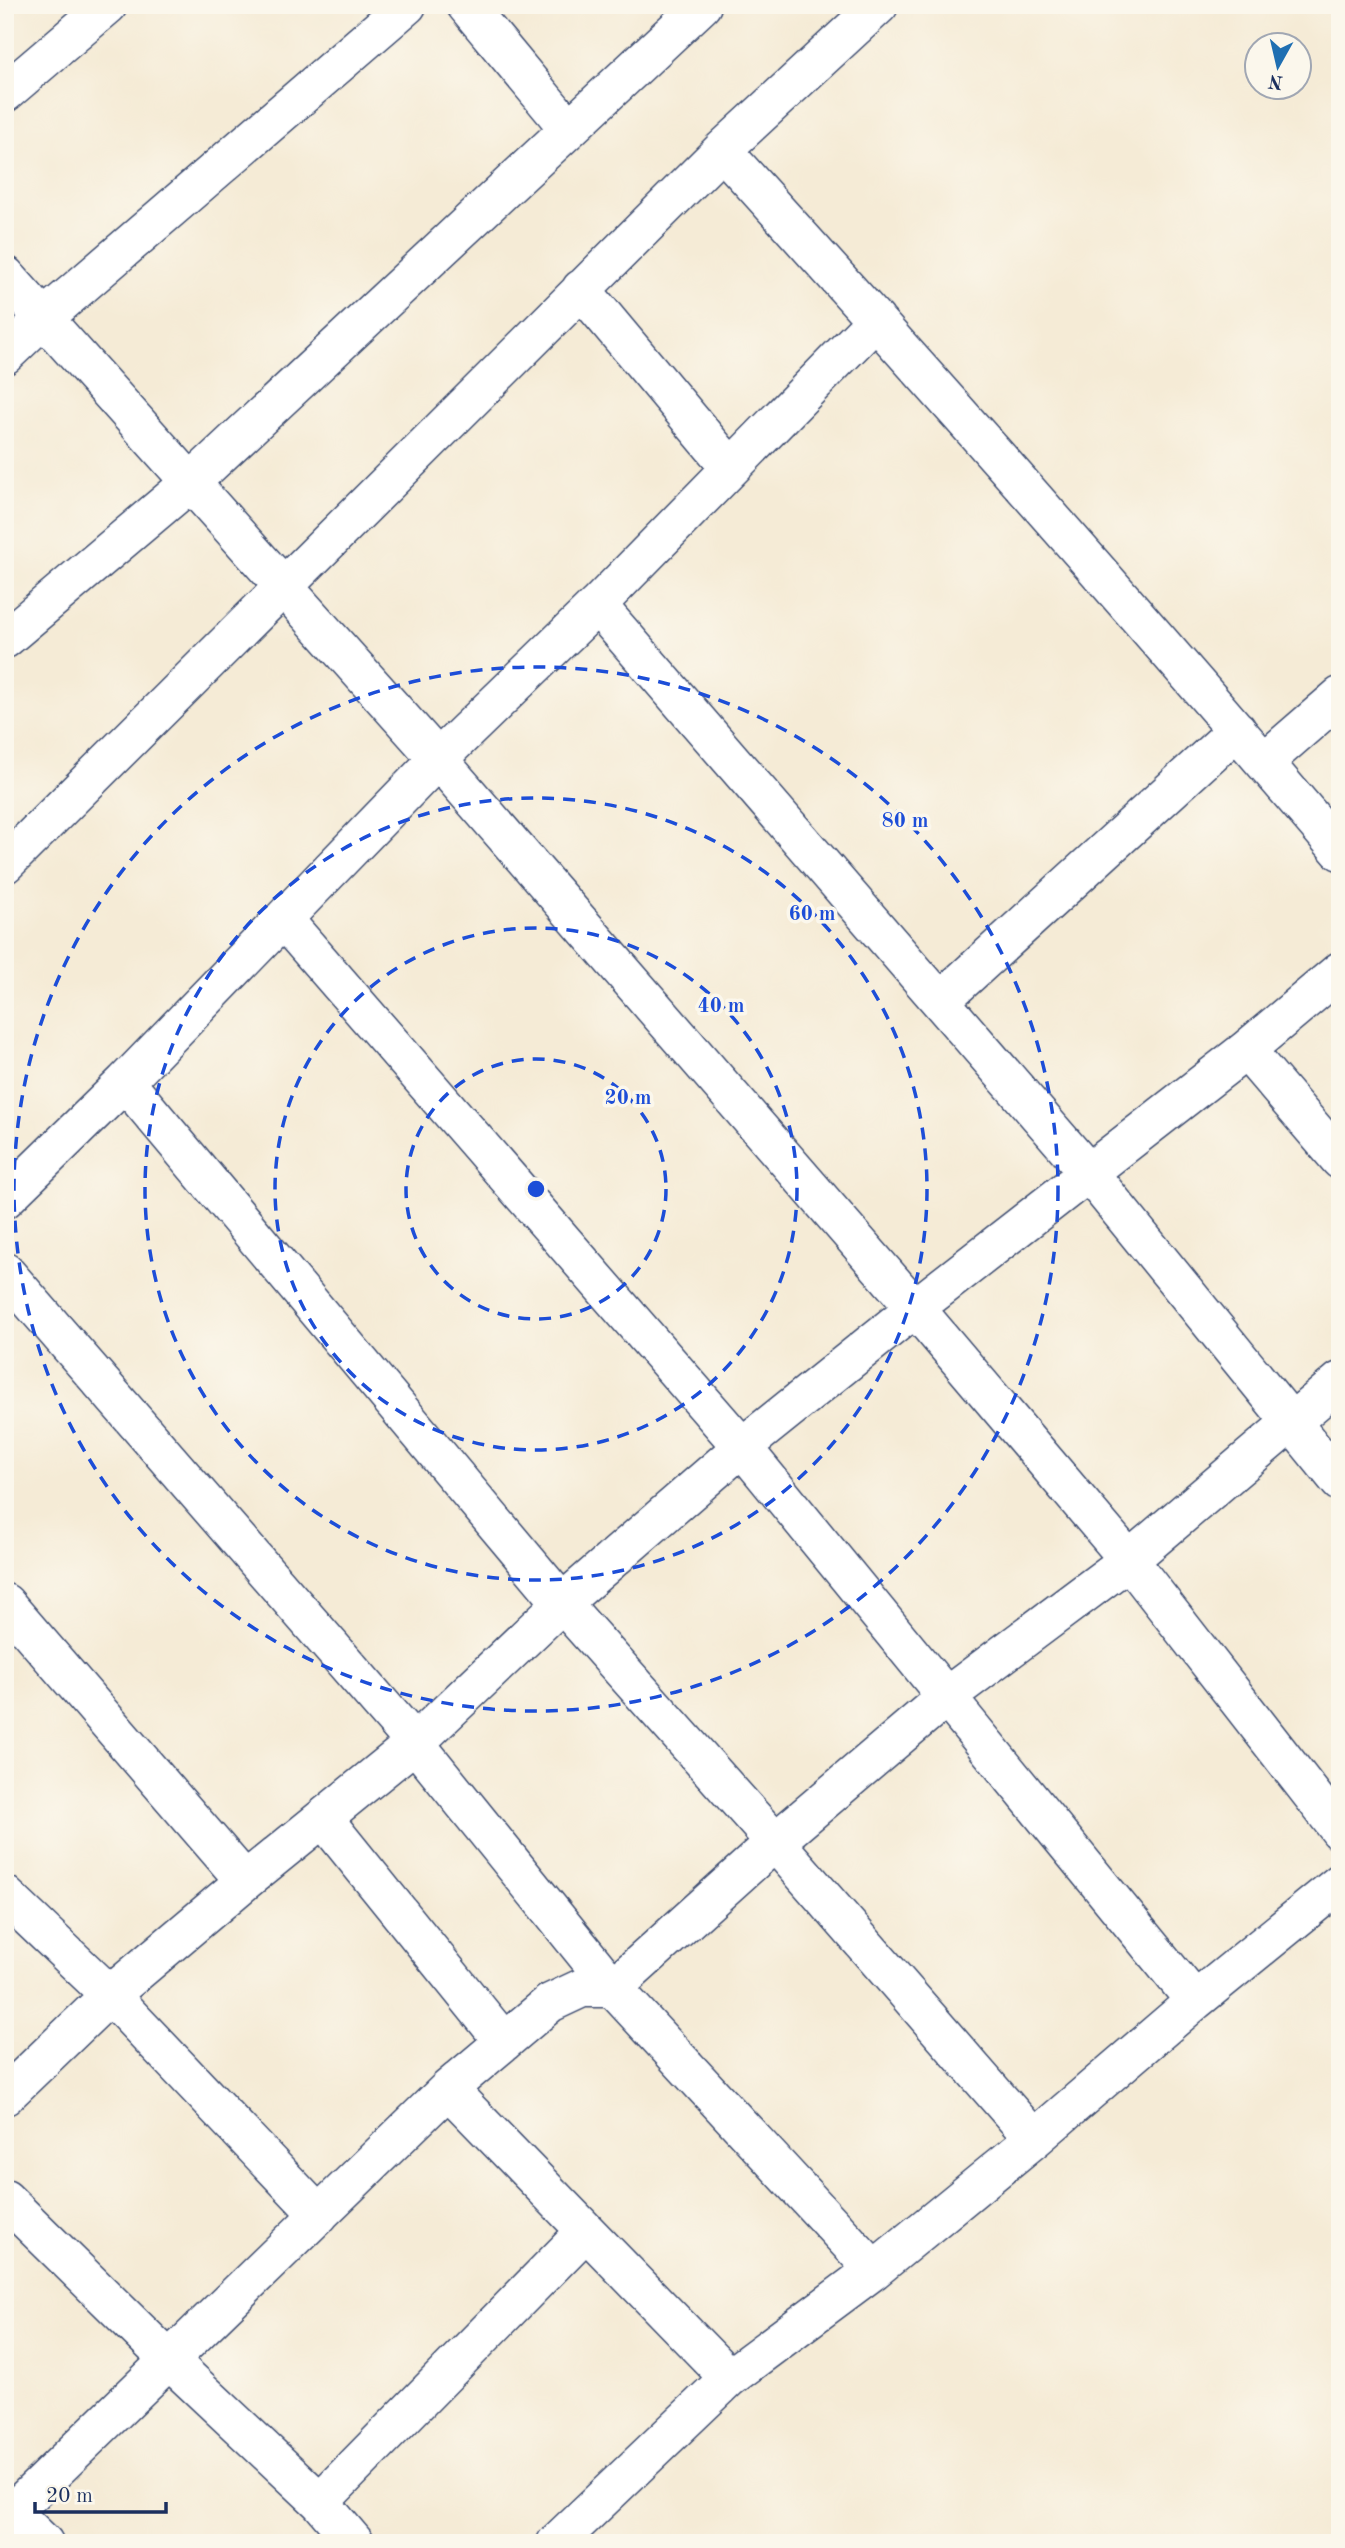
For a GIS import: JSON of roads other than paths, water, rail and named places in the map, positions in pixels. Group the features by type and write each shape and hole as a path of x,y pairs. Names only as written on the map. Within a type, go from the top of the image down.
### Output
{"street":[{"path":"5,93 108,5"},
{"path":"5,355 44,318 407,5"},
{"path":"466,5 569,129"},
{"path":"5,639 191,482 702,5"},
{"path":"5,864 722,150 879,5"},
{"path":"722,150 876,320 1340,851"},
{"path":"5,275 438,759 915,1308 1129,1560 1340,1831"},
{"path":"581,289 730,467"},
{"path":"5,1199 125,1082 438,759 597,605 876,320"},
{"path":"597,605 1088,1172 1340,1482"},
{"path":"1264,762 1340,696"},
{"path":"941,1000 1237,730"},
{"path":"283,919 742,1447 1195,2001"},
{"path":"5,2096 110,1995 415,1743 562,1603 742,1447 915,1308 1247,1050 1340,971"},
{"path":"1247,1050 1340,1160"},
{"path":"125,1082 562,1603 1034,2139"},
{"path":"5,1272 415,1743 613,1988 873,2270"},
{"path":"44,2543 7,2512 170,2361 448,2089 550,2003 582,1988 613,1988 775,1842 947,1696 1129,1560 1340,1381"},
{"path":"13,1628 245,1881"},
{"path":"323,1818 504,2042"},
{"path":"556,2543 729,2378 873,2270 1340,1883"},
{"path":"5,1895 110,1995 319,2215"},
{"path":"448,2089 729,2378"},
{"path":"5,2199 170,2361 320,2502 355,2543"},
{"path":"320,2502 585,2232"}]}
